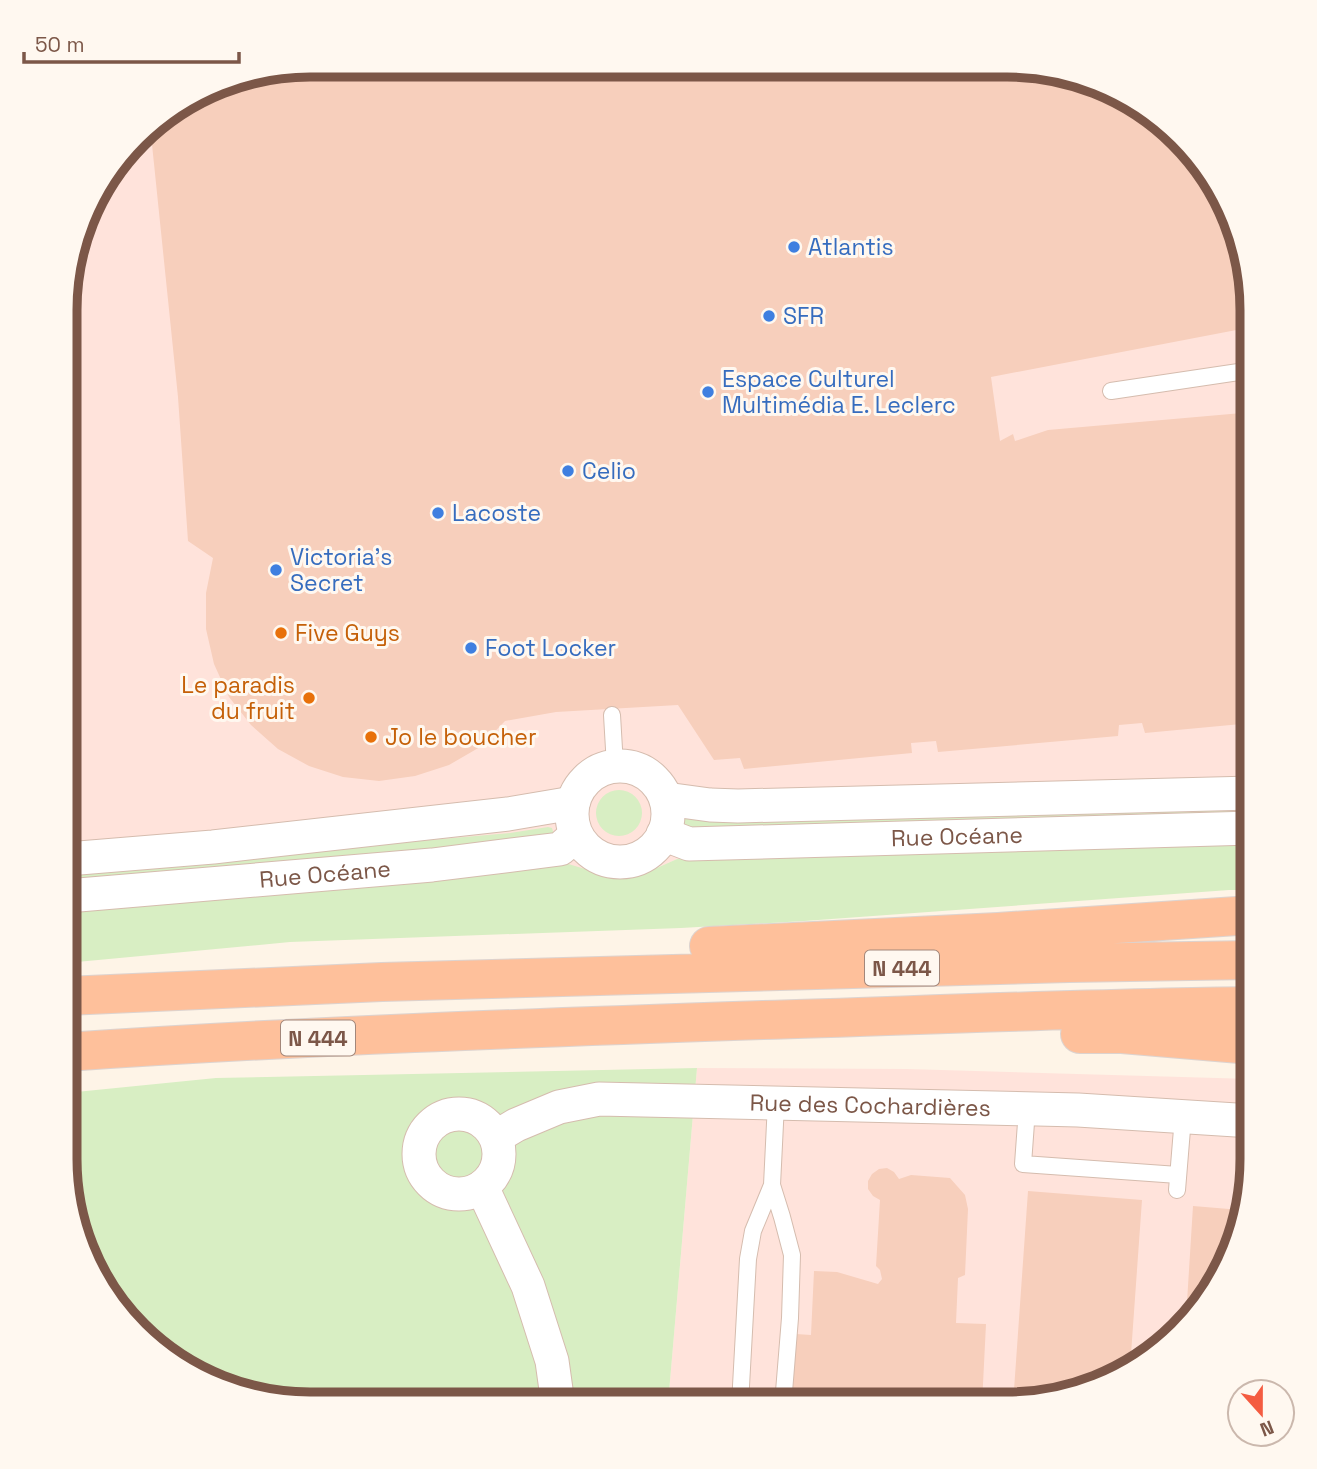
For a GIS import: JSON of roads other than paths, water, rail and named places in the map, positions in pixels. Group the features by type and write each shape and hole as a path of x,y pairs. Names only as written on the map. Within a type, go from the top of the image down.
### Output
{"highway":[{"path":"552,977 584,951 827,941 1240,916"},
{"name":"N 444","path":"77,995 552,977 1240,960"},
{"name":"N 444","path":"77,1051 569,1027 1240,1006"},
{"path":"979,1013 994,1036 1122,1034 1240,1044"}],"street":[{"path":"615,766 639,771 652,779 666,799 668,809 663,834 654,848 641,857 627,862 611,862 585,847 575,819 578,791 586,780 597,773 615,766"},
{"name":"Rue Océane","path":"666,799 682,803 738,806 1240,793"},
{"name":"Rue Océane","path":"77,858 240,844 508,814 575,819 561,849 432,865 77,894"},
{"name":"Rue Océane","path":"663,834 689,844 1240,828"},
{"name":"Rue des Cochardières","path":"496,1136 559,1107 599,1099 1027,1108 1240,1120"},
{"path":"448,1115 476,1117 496,1136 499,1161 495,1171 490,1180 470,1193 442,1191 430,1182 423,1171 419,1158 420,1144 426,1131 436,1121 448,1115"},
{"path":"482,1187 528,1286 552,1361 556,1392"}],"lane":[{"path":"1111,391 1240,372"},
{"path":"611,715 615,766"},
{"path":"741,1392 748,1259 753,1231 772,1185 776,1103"},
{"path":"1027,1108 1023,1164 1178,1182 1183,1118"},
{"path":"772,1185 792,1255 784,1392"}],"place":[{"name":"Atlantis","path":"794,247"},
{"name":"SFR","path":"769,316"},
{"name":"Espace Culturel Multimédia E. Leclerc","path":"708,392"},
{"name":"Celio","path":"568,471"},
{"name":"Lacoste","path":"438,513"},
{"name":"Victoria's Secret","path":"276,570"},
{"name":"Five Guys","path":"281,633"},
{"name":"Foot Locker","path":"471,648"},
{"name":"Le paradis du fruit","path":"309,698"},
{"name":"Jo le boucher","path":"371,737"}]}
